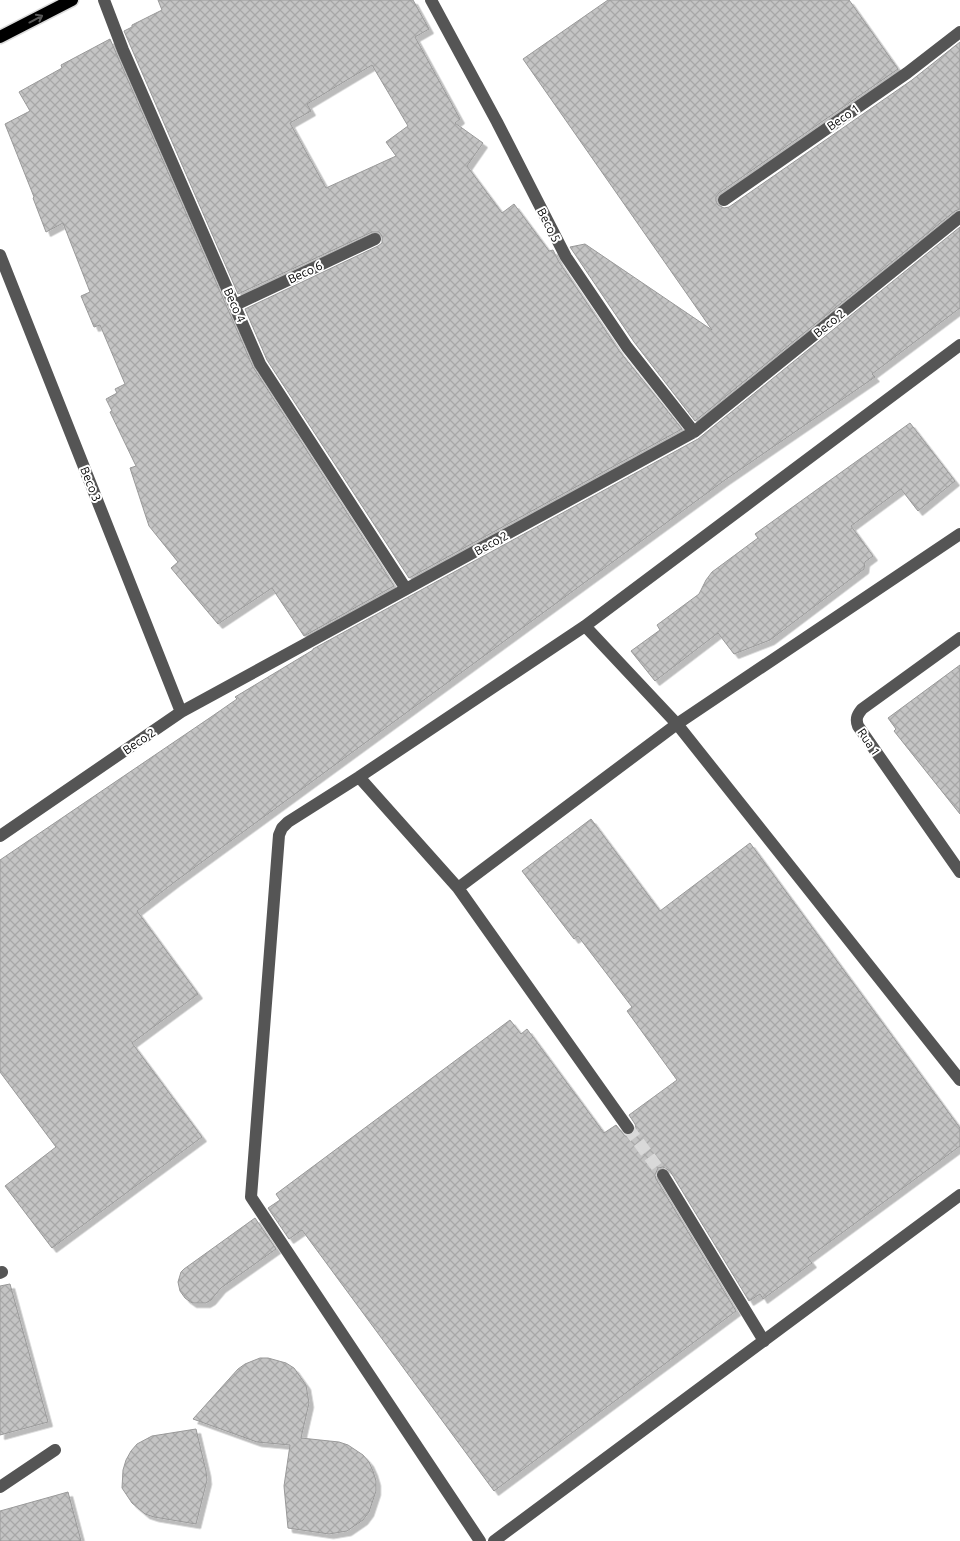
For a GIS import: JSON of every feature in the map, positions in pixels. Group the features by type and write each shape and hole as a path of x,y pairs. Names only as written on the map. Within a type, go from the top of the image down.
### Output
{"main road":[{"path":"0,37 72,0"}],"lane":[{"name":"Beco 4","path":"104,0 123,50 260,364 406,589"},
{"name":"Beco 5","path":"431,0 497,122 566,257 627,347 694,432"},
{"name":"Beco 1","path":"724,200 907,73 960,32"},
{"name":"Beco 2","path":"0,836 181,712 694,432 960,217"},
{"name":"Beco 6","path":"234,304 375,238"},
{"name":"Beco 3","path":"0,255 181,712"},
{"path":"480,1541 251,1197 279,836 282,828 288,822 359,777 585,626 960,346"},
{"path":"458,888 677,724 960,534"},
{"path":"585,626 677,724 960,1080"},
{"name":"Rua 1","path":"960,638 862,709 856,722 960,872"},
{"path":"359,777 458,888 628,1128"},
{"path":"663,1175 764,1341"},
{"path":"494,1541 960,1195"},
{"path":"0,1487 54,1450"}],"building":[{"path":"158,0 413,0 429,29 415,37 460,119 455,123 483,143 467,166 502,213 514,204 549,251 553,250 559,262 620,352 682,429 409,578 267,360 245,309 378,246 382,243 382,236 379,232 372,232 238,294 124,31 162,10","holes":["372,65 408,126 386,142 396,156 326,188 290,123 311,111 307,104"]},
{"path":"608,0 849,0 898,69 719,193 716,201 718,205 724,208 729,207 912,80 960,42 960,209 955,211 695,421 634,342 570,247 585,244 712,330 523,59"},
{"path":"110,39 253,367 394,586 304,636 272,588 218,624 171,568 178,562 149,526 130,468 136,466 110,412 112,411 106,399 117,393 115,389 125,384 100,325 94,327 81,296 90,292 63,223 46,232 5,124 30,111 19,92 62,68 61,65"},
{"path":"960,227 960,308 872,374 875,377 725,480 137,911 198,994 132,1043 202,1137 52,1248 5,1186 56,1147 0,1072 0,860 237,699 235,697 313,649 698,439"},
{"path":"910,423 955,481 918,511 901,489 851,526 873,556 865,562 864,569 770,640 734,654 718,633 655,681 631,651 660,630 657,625 699,594 712,572 758,538 755,534"},
{"path":"960,665 960,814 894,731 896,729 888,718"},
{"path":"591,819 660,911 750,843 960,1128 960,1146 808,1258 812,1263 763,1299 760,1294 749,1301 670,1171 663,1167 658,1168 655,1175 656,1179 736,1311 494,1491 302,1230 289,1239 268,1208 280,1200 276,1194 510,1020 521,1034 527,1029 604,1133 616,1125 625,1136 635,1132 635,1124 629,1115 677,1080 627,1011 632,1007 578,936 574,939 522,871"},
{"path":"255,1218 276,1249 221,1288 206,1303 192,1303 185,1298 180,1291 178,1282 181,1272"},
{"path":"10,1284 48,1422 0,1435 0,1286"},
{"path":"260,1358 268,1358 286,1363 294,1368 306,1385 309,1403 301,1438 339,1442 348,1445 363,1455 369,1462 376,1481 376,1491 369,1512 363,1520 347,1531 329,1534 288,1528 284,1486 290,1445 257,1442 193,1419 238,1369"},
{"path":"196,1429 207,1480 196,1524 145,1514 132,1503 122,1488 123,1470 131,1451 137,1444 152,1436"},
{"path":"68,1492 81,1541 0,1541 0,1511"}],"tunnel":[{"path":"628,1128 663,1175"}]}
